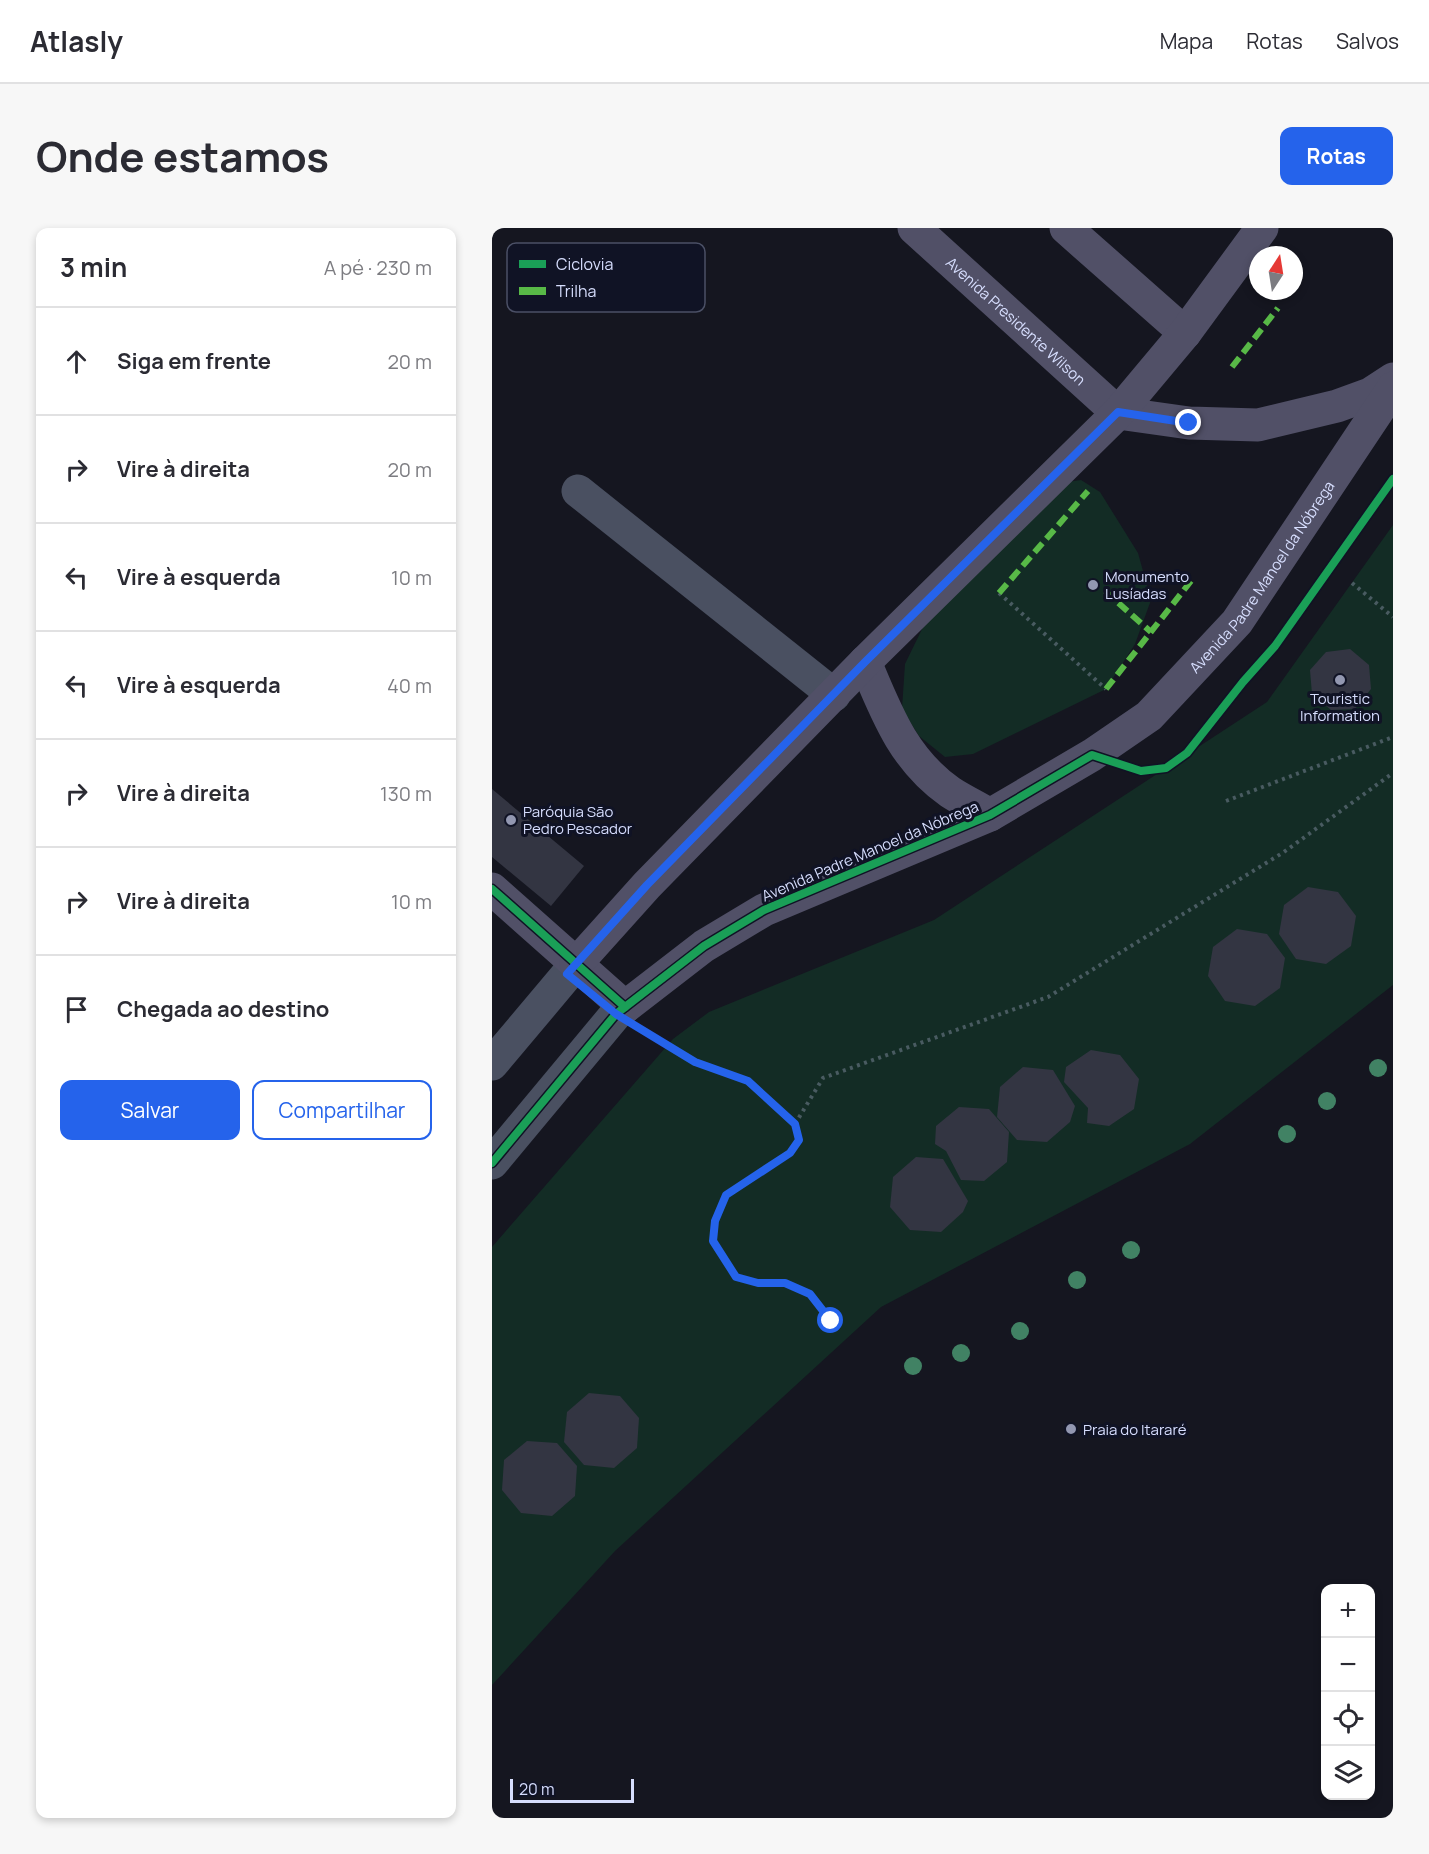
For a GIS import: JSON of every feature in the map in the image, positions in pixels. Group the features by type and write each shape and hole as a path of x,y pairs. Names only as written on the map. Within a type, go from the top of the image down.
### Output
{"main road":[{"name":"Avenida Presidente Wilson","path":"914,228 1118,412"},
{"path":"1066,228 1185,333"},
{"path":"576,964 647,885 865,662 1118,412 1185,333 1262,228"},
{"path":"1118,412 1189,423 1258,425 1337,406 1370,394 1393,379"},
{"name":"Avenida Padre Manoel da Nóbrega","path":"620,1011 704,946 764,910 990,815 1092,755 1149,716 1237,622 1393,388"},
{"path":"865,662 892,726 913,758 949,791 990,815"},
{"path":"492,889 576,964 620,1011"}],"street":[{"path":"578,491 834,695"},
{"path":"492,1064 576,964"},
{"name":"Avenida Padre Manoel da Nóbrega","path":"492,1163 620,1011"}],"path":[{"path":"1352,583 1393,617"},
{"path":"999,593 1106,689"},
{"path":"1226,801 1393,737"},
{"path":"795,1124 823,1078 1047,997 1284,852 1393,774"},
{"path":"620,1011 695,1062 748,1081 795,1124 799,1140 790,1153 726,1195 715,1221 713,1241 736,1277 758,1283 785,1283 810,1294 831,1321 840,1327"}],"green space":[{"path":"1081,480 1100,492 1138,553 1151,600 1135,644 1106,689 973,754 945,757 919,736 902,709 905,664 925,623 1060,483"},
{"path":"1393,525 1393,985 1190,1144 881,1307 615,1551 492,1685 492,1247 673,1039 709,1012 934,920 1267,702"}],"building":[{"name":"Touristic Information","path":"1350,649 1369,665 1371,689 1355,709 1331,710 1312,694 1310,670 1326,652"},
{"name":"Paróquia São Pedro Pescador","path":"492,789 584,866 551,906 492,857"},
{"path":"1308,887 1338,892 1356,916 1351,946 1326,964 1296,959 1279,934 1284,905"},
{"path":"1237,929 1267,934 1285,958 1280,988 1255,1006 1225,1001 1208,976 1213,947"},
{"path":"1091,1050 1120,1055 1139,1079 1134,1109 1109,1126 1087,1123 1088,1108 1064,1082 1066,1067"},
{"path":"1023,1067 1053,1070 1075,1106 1070,1122 1047,1142 1017,1140 997,1117 1000,1087"},
{"path":"959,1107 989,1109 1009,1132 1007,1162 984,1181 961,1180 946,1151 935,1144 936,1126"},
{"path":"916,1157 943,1159 968,1201 963,1212 941,1232 910,1230 890,1207 893,1177"},
{"path":"589,1393 620,1396 639,1418 637,1448 614,1468 584,1465 564,1442 567,1412"},
{"path":"527,1441 557,1443 577,1466 575,1496 552,1516 521,1513 502,1490 504,1460"}],"marked path":[{"path":"1232,367 1278,308"},
{"path":"999,593 1088,491"},
{"path":"1106,689 1191,581"},
{"path":"1105,591 1151,632"}],"cycle path":[{"path":"492,1163 616,1014 704,946 764,910 990,815 1092,755 1141,771 1166,768 1187,753 1243,682 1275,646 1393,479"},
{"path":"492,889 625,1007"}],"place":[{"name":"Monumento Lusíadas","path":"1093,585"},
{"name":"Touristic Information","path":"1340,680"},
{"name":"Paróquia São Pedro Pescador","path":"511,820"},
{"name":"Praia do Itararé","path":"1071,1429"}],"route":[{"path":"831,1321 810,1294 785,1283 758,1283 736,1277 713,1241 715,1221 726,1195 790,1153 799,1140 795,1124 748,1081 695,1062 616,1014 567,974 647,885 865,662 1118,412 1189,423"}]}
